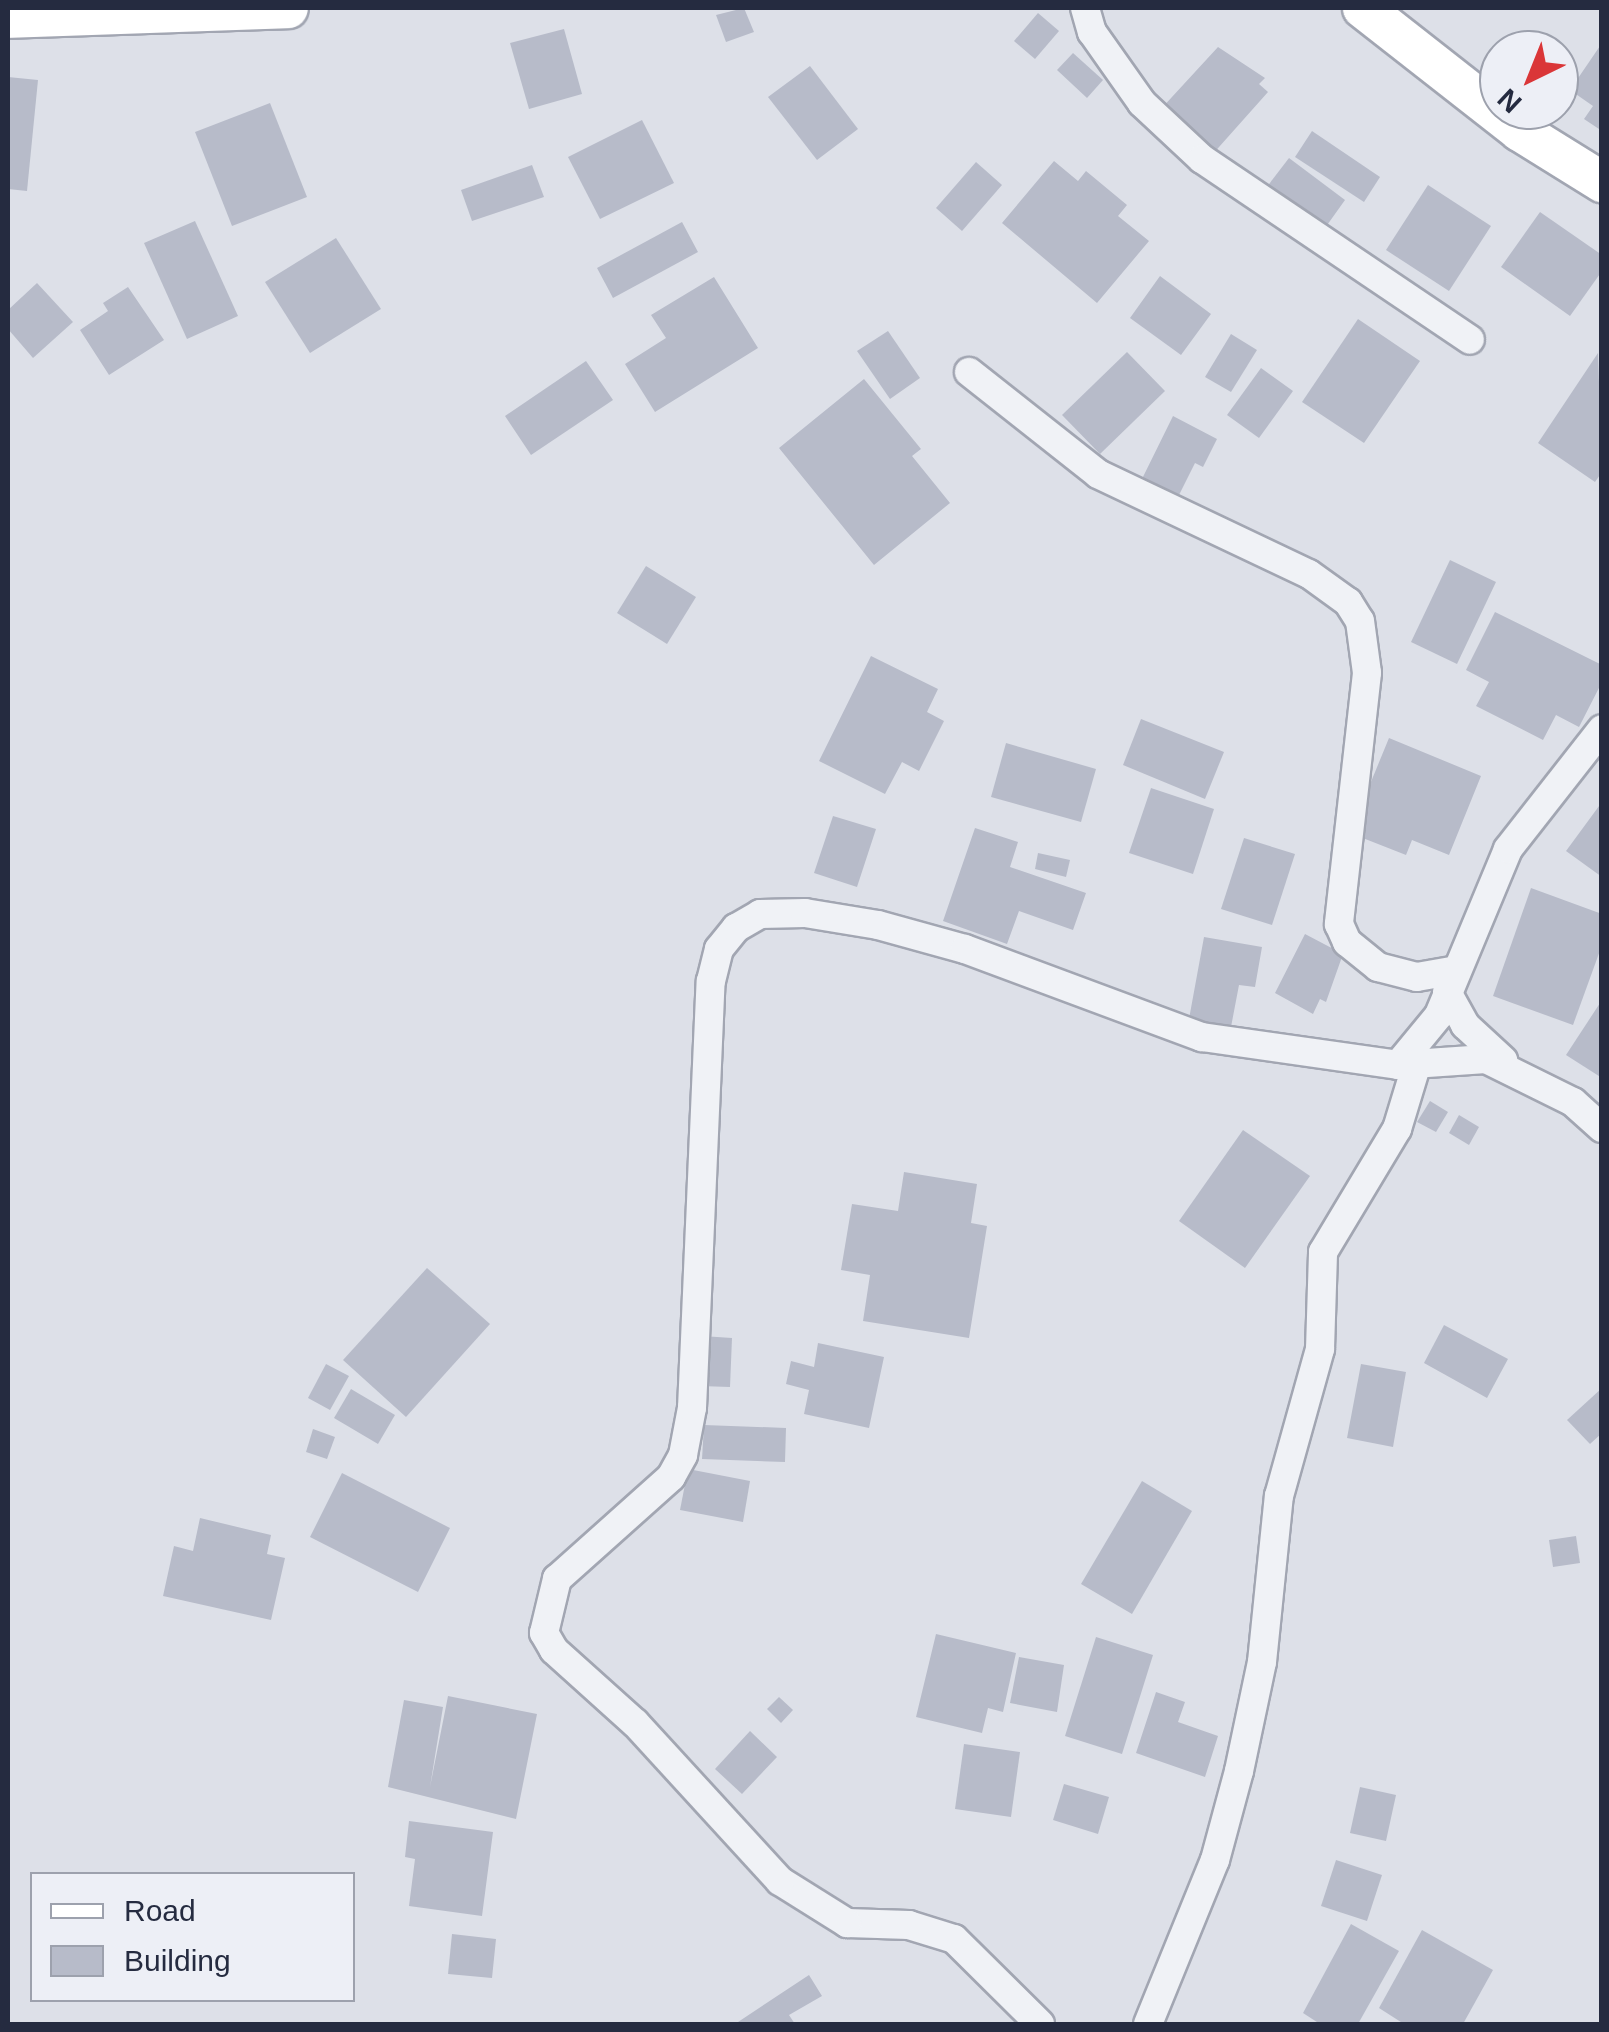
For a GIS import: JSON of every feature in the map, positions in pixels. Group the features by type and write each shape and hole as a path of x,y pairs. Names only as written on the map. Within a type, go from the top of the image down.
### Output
{"street":[{"path":"8,18 288,8"},
{"path":"1086,8 1092,32 1142,103 1202,159 1470,340"},
{"path":"1363,8 1520,132 1602,182"},
{"path":"969,372 1098,474 1309,574 1348,602 1360,620 1367,672 1339,924 1347,942 1378,966 1451,981"},
{"path":"1148,2024 1216,1860 1239,1770 1262,1662 1279,1496 1320,1349 1323,1252 1397,1129 1407,1064 1430,1032 1508,849 1602,729"},
{"path":"1040,2024 954,1938 909,1925 848,1923 780,1881 634,1724 554,1650 544,1632 558,1580 670,1477 686,1444 710,981 719,950 736,928 760,914 806,912 878,924 964,949 1202,1037 1407,1064 1466,1056 1512,1067"},
{"path":"1451,981 1464,1025 1512,1067 1573,1102 1602,1128"}],"building":[{"path":"744,8 754,32 726,42 716,15"},
{"path":"1038,13 1059,31 1035,59 1014,41"},
{"path":"564,29 582,94 529,109 510,43"},
{"path":"1602,43 1602,131 1584,119 1593,106 1579,96 1579,77"},
{"path":"1218,47 1265,78 1259,84 1268,92 1211,156 1160,110"},
{"path":"1073,53 1103,80 1087,98 1057,70"},
{"path":"810,66 858,129 817,160 768,97"},
{"path":"8,77 38,80 27,191 8,189"},
{"path":"270,103 307,197 232,226 195,132"},
{"path":"642,120 674,183 600,219 568,157"},
{"path":"1312,131 1380,177 1364,202 1295,157"},
{"path":"1289,158 1345,200 1320,235 1263,192"},
{"path":"1054,161 1078,181 1086,171 1127,205 1118,216 1149,241 1097,303 1002,223"},
{"path":"976,162 1002,185 962,231 936,208"},
{"path":"532,165 544,197 472,221 461,190"},
{"path":"1428,185 1491,226 1449,291 1386,250"},
{"path":"1540,212 1602,255 1602,271 1570,316 1501,267"},
{"path":"195,221 238,316 187,339 144,243"},
{"path":"682,222 698,252 613,298 597,268"},
{"path":"336,238 381,309 310,353 265,282"},
{"path":"1160,276 1211,314 1181,355 1130,318"},
{"path":"714,277 758,348 655,412 625,364 666,338 651,315"},
{"path":"37,283 73,322 33,358 8,329 8,310"},
{"path":"128,287 164,340 109,375 80,330 108,311 103,303"},
{"path":"1358,319 1420,361 1364,443 1302,402"},
{"path":"888,331 920,378 890,399 857,351"},
{"path":"1231,334 1257,350 1231,392 1205,377"},
{"path":"1127,352 1165,391 1100,454 1062,415"},
{"path":"1598,353 1602,472 1595,482 1538,443"},
{"path":"586,361 613,400 531,455 505,416"},
{"path":"1261,368 1293,391 1259,438 1227,415"},
{"path":"864,379 921,449 912,456 950,503 874,565 779,448"},
{"path":"1173,416 1217,439 1203,467 1195,463 1175,503 1139,485"},
{"path":"1450,560 1496,582 1457,664 1411,642"},
{"path":"646,566 696,597 667,644 617,613"},
{"path":"1495,612 1602,665 1602,682 1579,727 1556,715 1543,740 1476,706 1489,682 1466,670"},
{"path":"871,656 938,689 927,712 944,721 919,771 902,762 885,794 819,761"},
{"path":"1141,719 1224,752 1205,799 1123,765"},
{"path":"1389,738 1481,776 1449,855 1412,840 1406,855 1350,833"},
{"path":"1006,743 1096,769 1081,822 991,797"},
{"path":"1151,788 1214,809 1193,874 1129,853"},
{"path":"1602,802 1602,877 1566,851"},
{"path":"833,816 876,829 857,887 814,873"},
{"path":"975,828 1018,842 1010,867 1086,893 1073,930 1019,911 1007,944 943,921"},
{"path":"1244,838 1295,854 1272,925 1221,909"},
{"path":"1038,853 1070,860 1066,877 1035,869"},
{"path":"1531,888 1602,914 1602,945 1573,1025 1493,996"},
{"path":"1305,934 1343,954 1326,1002 1320,999 1313,1014 1275,993"},
{"path":"1204,937 1262,947 1255,987 1239,985 1231,1027 1189,1019"},
{"path":"1602,1000 1602,1078 1566,1055"},
{"path":"1430,1101 1448,1112 1436,1132 1417,1122"},
{"path":"1459,1115 1479,1127 1469,1145 1449,1133"},
{"path":"1243,1130 1310,1176 1245,1268 1179,1221"},
{"path":"904,1172 977,1184 971,1223 987,1226 969,1338 863,1321 870,1275 841,1270 852,1204 898,1211"},
{"path":"427,1268 490,1324 406,1417 343,1360"},
{"path":"1444,1325 1508,1359 1487,1398 1424,1363"},
{"path":"702,1336 732,1338 730,1387 700,1386"},
{"path":"818,1343 884,1357 869,1428 804,1414 809,1390 786,1384 791,1361 814,1367"},
{"path":"326,1364 349,1376 330,1410 308,1398"},
{"path":"1361,1364 1406,1372 1393,1447 1347,1438"},
{"path":"1602,1388 1602,1433 1590,1444 1567,1420"},
{"path":"351,1389 395,1415 378,1444 334,1418"},
{"path":"704,1425 786,1428 785,1462 702,1459"},
{"path":"313,1429 335,1437 327,1459 306,1452"},
{"path":"688,1469 750,1481 743,1522 680,1510"},
{"path":"342,1473 450,1528 418,1592 310,1537"},
{"path":"1142,1481 1192,1511 1132,1614 1081,1584"},
{"path":"200,1518 271,1535 267,1554 285,1558 271,1620 163,1596 174,1546 193,1551"},
{"path":"1576,1536 1580,1563 1553,1567 1549,1540"},
{"path":"936,1634 1016,1653 1003,1712 988,1708 982,1733 916,1717"},
{"path":"1096,1637 1153,1655 1122,1754 1065,1736"},
{"path":"1019,1657 1064,1665 1057,1712 1010,1703"},
{"path":"1156,1692 1185,1702 1178,1722 1218,1736 1205,1777 1136,1753"},
{"path":"448,1696 537,1714 516,1819 388,1787 404,1700 443,1707 430,1787"},
{"path":"779,1697 793,1710 781,1723 767,1709"},
{"path":"750,1731 777,1757 742,1794 715,1769"},
{"path":"964,1744 1020,1752 1011,1817 955,1809"},
{"path":"1064,1784 1109,1797 1098,1834 1053,1820"},
{"path":"1360,1787 1396,1795 1386,1841 1350,1833"},
{"path":"409,1821 493,1832 482,1916 409,1906 415,1859 405,1857"},
{"path":"1336,1860 1382,1875 1367,1921 1321,1906"},
{"path":"1351,1924 1399,1951 1358,2024 1320,2024 1303,2013"},
{"path":"1422,1930 1493,1970 1463,2024 1404,2024 1379,2008"},
{"path":"452,1934 496,1939 492,1978 448,1974"},
{"path":"809,1975 822,1996 789,2015 795,2024 735,2024"}]}
